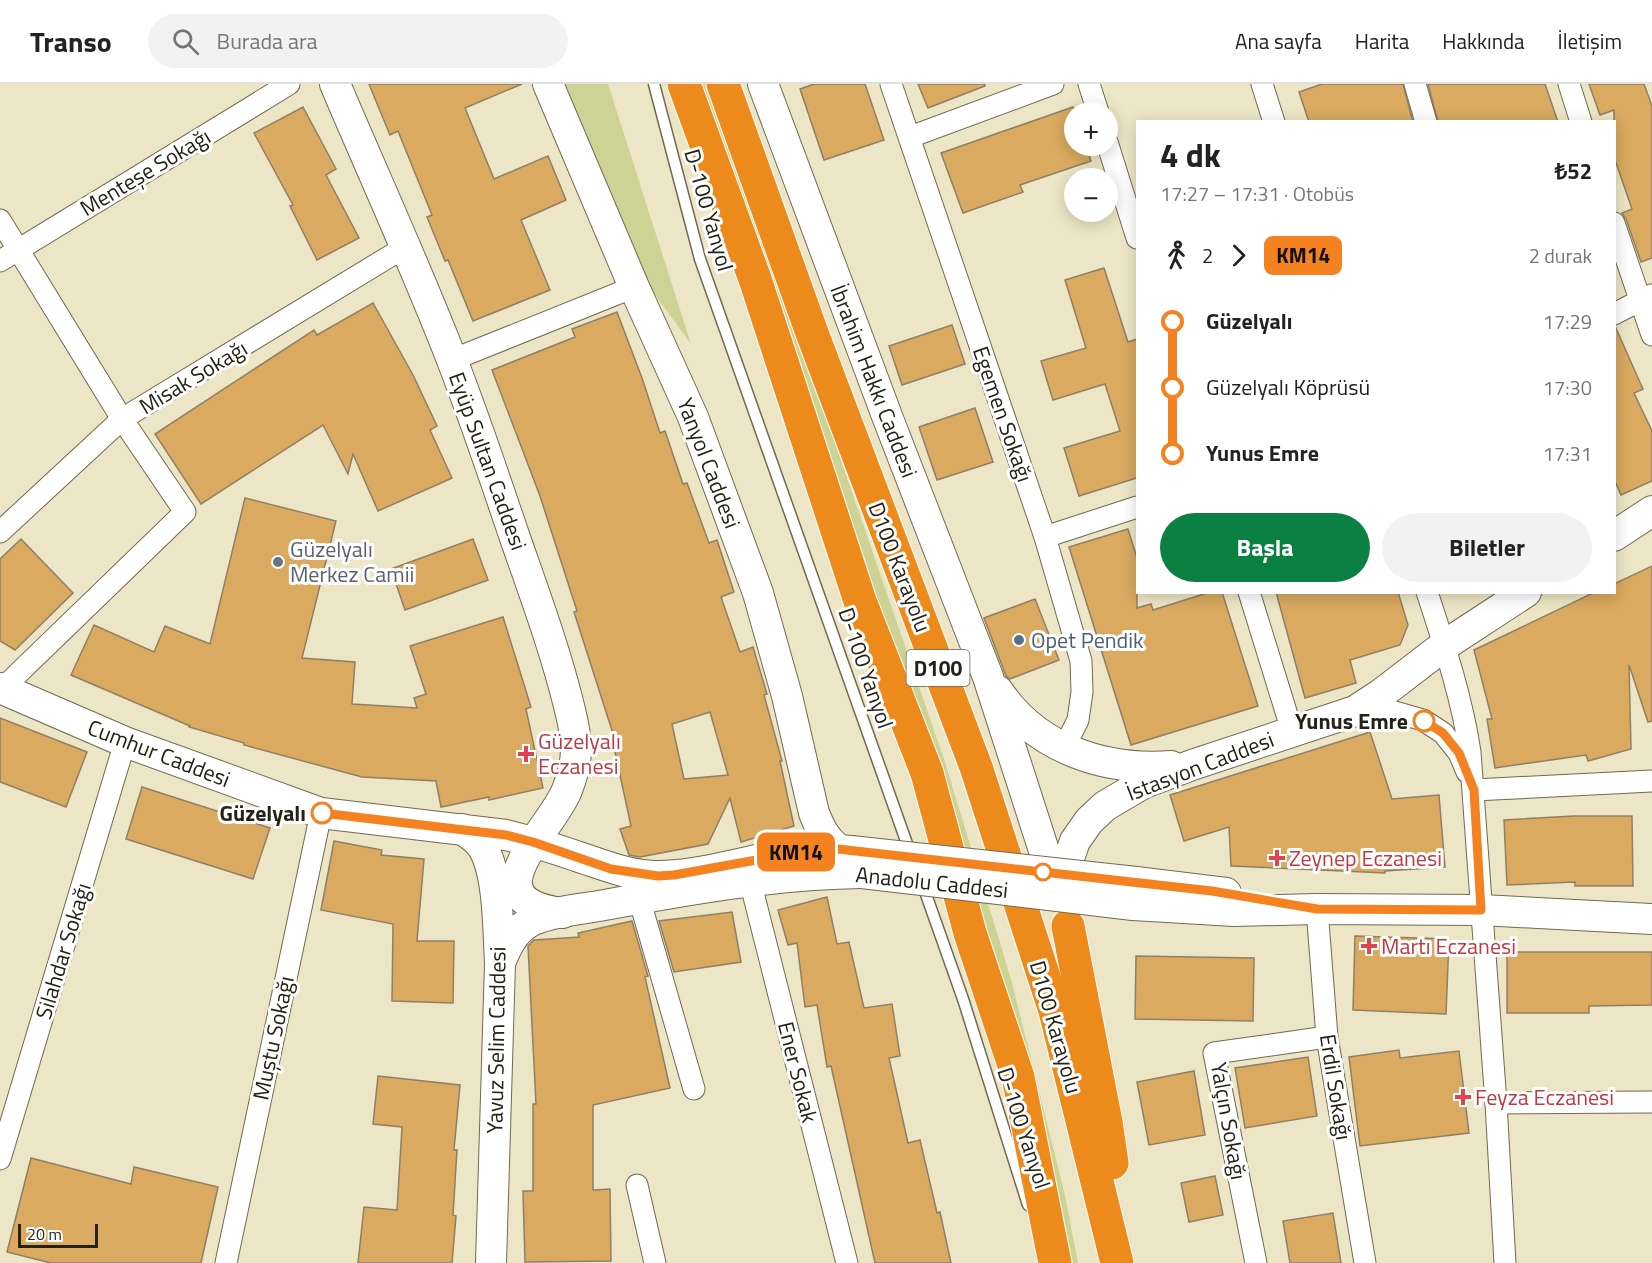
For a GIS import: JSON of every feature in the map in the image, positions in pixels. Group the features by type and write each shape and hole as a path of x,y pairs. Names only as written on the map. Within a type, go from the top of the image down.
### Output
{"highway":[{"name":"D100 Karayolu","path":"684,84 755,279 860,601 927,773 970,933 1018,1077 1055,1263"},
{"name":"D100 Karayolu","path":"723,84 812,333 979,778 1055,1011 1117,1263"},
{"path":"1068,926 1106,1122 1127,1263"}],"street":[{"name":"Menteşe Sokağı","path":"8,256 289,84"},
{"name":"Eyüp Sultan Caddesi","path":"335,84 452,360 565,688 578,749 573,773 565,794 535,849"},
{"name":"Yanyol Caddesi","path":"548,84 634,288 693,417 758,593 787,696 819,827 827,840 851,858"},
{"name":"İbrahim Hakkı Caddesi","path":"763,84 887,416 988,677"},
{"name":"Egemen Sokağı","path":"891,84 1045,537 1080,661 1082,692 1078,720 1064,748"},
{"path":"910,137 1053,84"},
{"path":"1089,84 1095,102"},
{"path":"1262,84 1273,120"},
{"path":"1415,84 1425,120"},
{"path":"1569,84 1580,120"},
{"path":"1111,156 1136,235"},
{"path":"0,220 8,256 185,512 1,689"},
{"path":"1616,227 1646,298 1652,335"},
{"name":"Misak Sokağı","path":"0,532 122,419 405,247"},
{"path":"452,360 634,288"},
{"path":"1616,313 1646,298"},
{"path":"1045,537 1136,507"},
{"path":"1616,535 1652,511"},
{"path":"1250,594 1292,731"},
{"path":"1428,594 1445,645 1467,734 1474,790 1505,1263"},
{"name":"İstasyon Caddesi","path":"1068,926 1068,861 1075,841 1089,821 1105,806 1144,783 1355,711 1445,645 1523,594"},
{"path":"988,677 1006,704 1026,723 1064,748 1092,759 1117,765 1145,768 1192,765"},
{"path":"988,677 1068,926"},
{"name":"Cumhur Caddesi","path":"1,689 125,742 321,813 462,829"},
{"name":"İstasyon Caddesi","path":"1355,711 1388,710 1423,720 1443,733 1459,753 1474,790"},
{"name":"Silahdar Sokağı","path":"0,1159 125,742"},
{"path":"1474,790 1652,781"},
{"name":"Muştu Sokağı","path":"226,1263 321,813"},
{"name":"Anadolu Caddesi","path":"462,829 506,835 535,849 611,869 658,876 684,874 811,850 851,858 1135,894 1233,911 1481,910 1652,919"},
{"name":"Yavuz Selim Caddesi","path":"462,829 478,840 484,849 491,871 496,903 500,963 491,1263"},
{"path":"535,849 518,869 518,886 522,896 538,908 563,913"},
{"name":"Anadolu Caddesi","path":"500,963 518,930 530,921 639,898 750,881 816,874 851,858"},
{"name":"Ener Sokak","path":"750,881 847,1263"},
{"path":"639,898 694,1089"},
{"name":"Erdil Sokağı","path":"1317,909 1327,1037 1365,1263"},
{"name":"Yalçın Sokağı","path":"1256,1263 1214,1053 1327,1037"},
{"path":"1496,1103 1652,1102"},
{"path":"637,1185 655,1263"}],"lane":[{"name":"D-100 Yanyol","path":"654,84 700,259 963,999 1032,1216"},
{"path":"1038,1235 1047,1263"}],"green space":[{"path":"565,84 608,84 691,344 647,284"},
{"path":"685,84 706,84 824,411 944,759 1011,979 1065,1195 1078,1263 1061,1263 1045,1186"}],"building":[{"path":"369,84 522,84 465,108 494,179 548,156 566,200 521,220 550,290 473,321 448,260 445,261 427,217 432,215 398,131 390,135"},
{"path":"814,84 865,84 884,140 824,160 800,89"},
{"path":"918,84 985,84 985,86 928,108"},
{"path":"1322,84 1403,84 1412,120 1308,120 1299,92"},
{"path":"1428,84 1545,84 1557,120 1437,120"},
{"path":"1589,84 1644,84 1652,106 1652,258 1641,262 1622,213 1632,209 1616,163 1614,110 1600,115"},
{"path":"303,107 336,169 326,175 359,238 317,260 290,206 293,205 254,133"},
{"path":"1064,110 1064,156 1089,156 1091,161 1064,168 1064,170 1020,185 1023,192 963,213 941,153"},
{"path":"1104,268 1128,342 1136,339 1136,478 1079,496 1064,448 1120,431 1105,384 1053,400 1041,361 1086,348 1065,280"},
{"path":"373,303 413,375 437,426 430,430 452,478 378,511 353,454 348,474 323,425 201,504 155,434 314,330 317,335"},
{"path":"617,312 660,433 665,431 683,484 687,483 709,543 717,540 734,592 721,597 740,652 753,647 767,694 764,695 782,761 780,761 794,826 741,842 730,798 708,844 640,857 629,855 620,829 631,826 613,743 616,743 540,496 492,370 575,337 572,329","holes":["710,712 728,775 684,779 672,724"]},
{"path":"952,325 965,364 902,385 889,346"},
{"path":"1616,328 1643,389 1634,393 1652,431 1652,481 1621,495 1616,484"},
{"path":"975,408 993,462 937,480 919,427"},
{"path":"245,498 336,521 302,658 355,662 352,704 417,708 414,698 426,694 410,646 503,617 531,707 526,709 543,788 489,800 489,797 441,807 436,781 362,777 244,745 244,743 189,727 71,675 94,625 154,652 165,626 210,644"},
{"path":"1128,529 1136,555 1137,608 1151,604 1153,610 1204,594 1223,594 1258,706 1131,745 1069,547"},
{"path":"21,539 73,593 15,650 0,641 0,559"},
{"path":"473,539 488,580 405,610 391,569"},
{"path":"1652,566 1652,721 1648,722 1629,665 1631,749 1588,761 1586,755 1495,768 1487,719 1492,719 1474,650 1591,594 1616,594 1616,583"},
{"path":"1277,594 1399,594 1408,625 1400,645 1350,660 1356,683 1305,698"},
{"path":"1035,599 1059,660 1010,679 1006,676 984,618"},
{"path":"0,718 87,752 66,807 0,782"},
{"path":"1370,732 1392,799 1439,795 1445,867 1385,871 1385,873 1231,866 1229,827 1184,841 1170,795"},
{"path":"142,787 270,828 253,879 126,839"},
{"path":"1574,816 1632,816 1633,886 1575,886 1575,882 1507,885 1504,820"},
{"path":"334,841 382,850 381,855 424,859 417,941 454,941 453,1003 392,1001 393,924 321,910"},
{"path":"827,897 837,944 849,942 864,1008 892,1004 900,1056 889,1058 908,1143 920,1140 951,1263 875,1263 831,1066 827,1067 817,1005 805,1007 797,943 788,945 778,910"},
{"path":"732,912 741,962 674,972 659,921"},
{"path":"632,921 648,976 645,977 670,1088 593,1105 593,1190 610,1189 611,1261 525,1262 523,1191 533,1191 533,1104 536,1104 528,946 534,940 579,937 578,933"},
{"path":"1355,936 1449,939 1446,1014 1353,1010"},
{"path":"1507,952 1652,952 1652,1005 1589,1006 1589,1013 1507,1013"},
{"path":"1136,956 1254,958 1253,1021 1135,1019"},
{"path":"1399,1050 1400,1058 1459,1051 1469,1133 1360,1146 1349,1057"},
{"path":"1308,1057 1317,1116 1245,1128 1235,1068"},
{"path":"1194,1071 1205,1135 1149,1145 1137,1082"},
{"path":"378,1076 460,1085 454,1150 457,1150 453,1215 456,1216 452,1263 358,1263 364,1207 397,1210 402,1127 373,1124"},
{"path":"31,1158 131,1184 134,1167 218,1187 201,1263 51,1263 7,1252"},
{"path":"1215,1176 1223,1215 1189,1222 1181,1183"},
{"path":"1333,1213 1341,1263 1290,1263 1283,1221"}],"bus line":[{"name":"KM14","path":"322,813 506,835 577,856 611,869 642,875 674,875 773,856 811,850 838,849 1232,893 1317,909 1481,910 1474,790 1459,753 1443,733 1424,721"}],"place":[{"name":"Güzelyalı Merkez Camii","path":"278,562"},
{"name":"Opet Pendik","path":"1019,640"},
{"name":"Yunus Emre","path":"1424,721"},
{"name":"Güzelyalı Eczanesi","path":"526,754"},
{"name":"Güzelyalı","path":"322,813"},
{"name":"Zeynep Eczanesi","path":"1277,858"},
{"name":"Martı Eczanesi","path":"1369,946"},
{"name":"Feyza Eczanesi","path":"1463,1097"}]}
